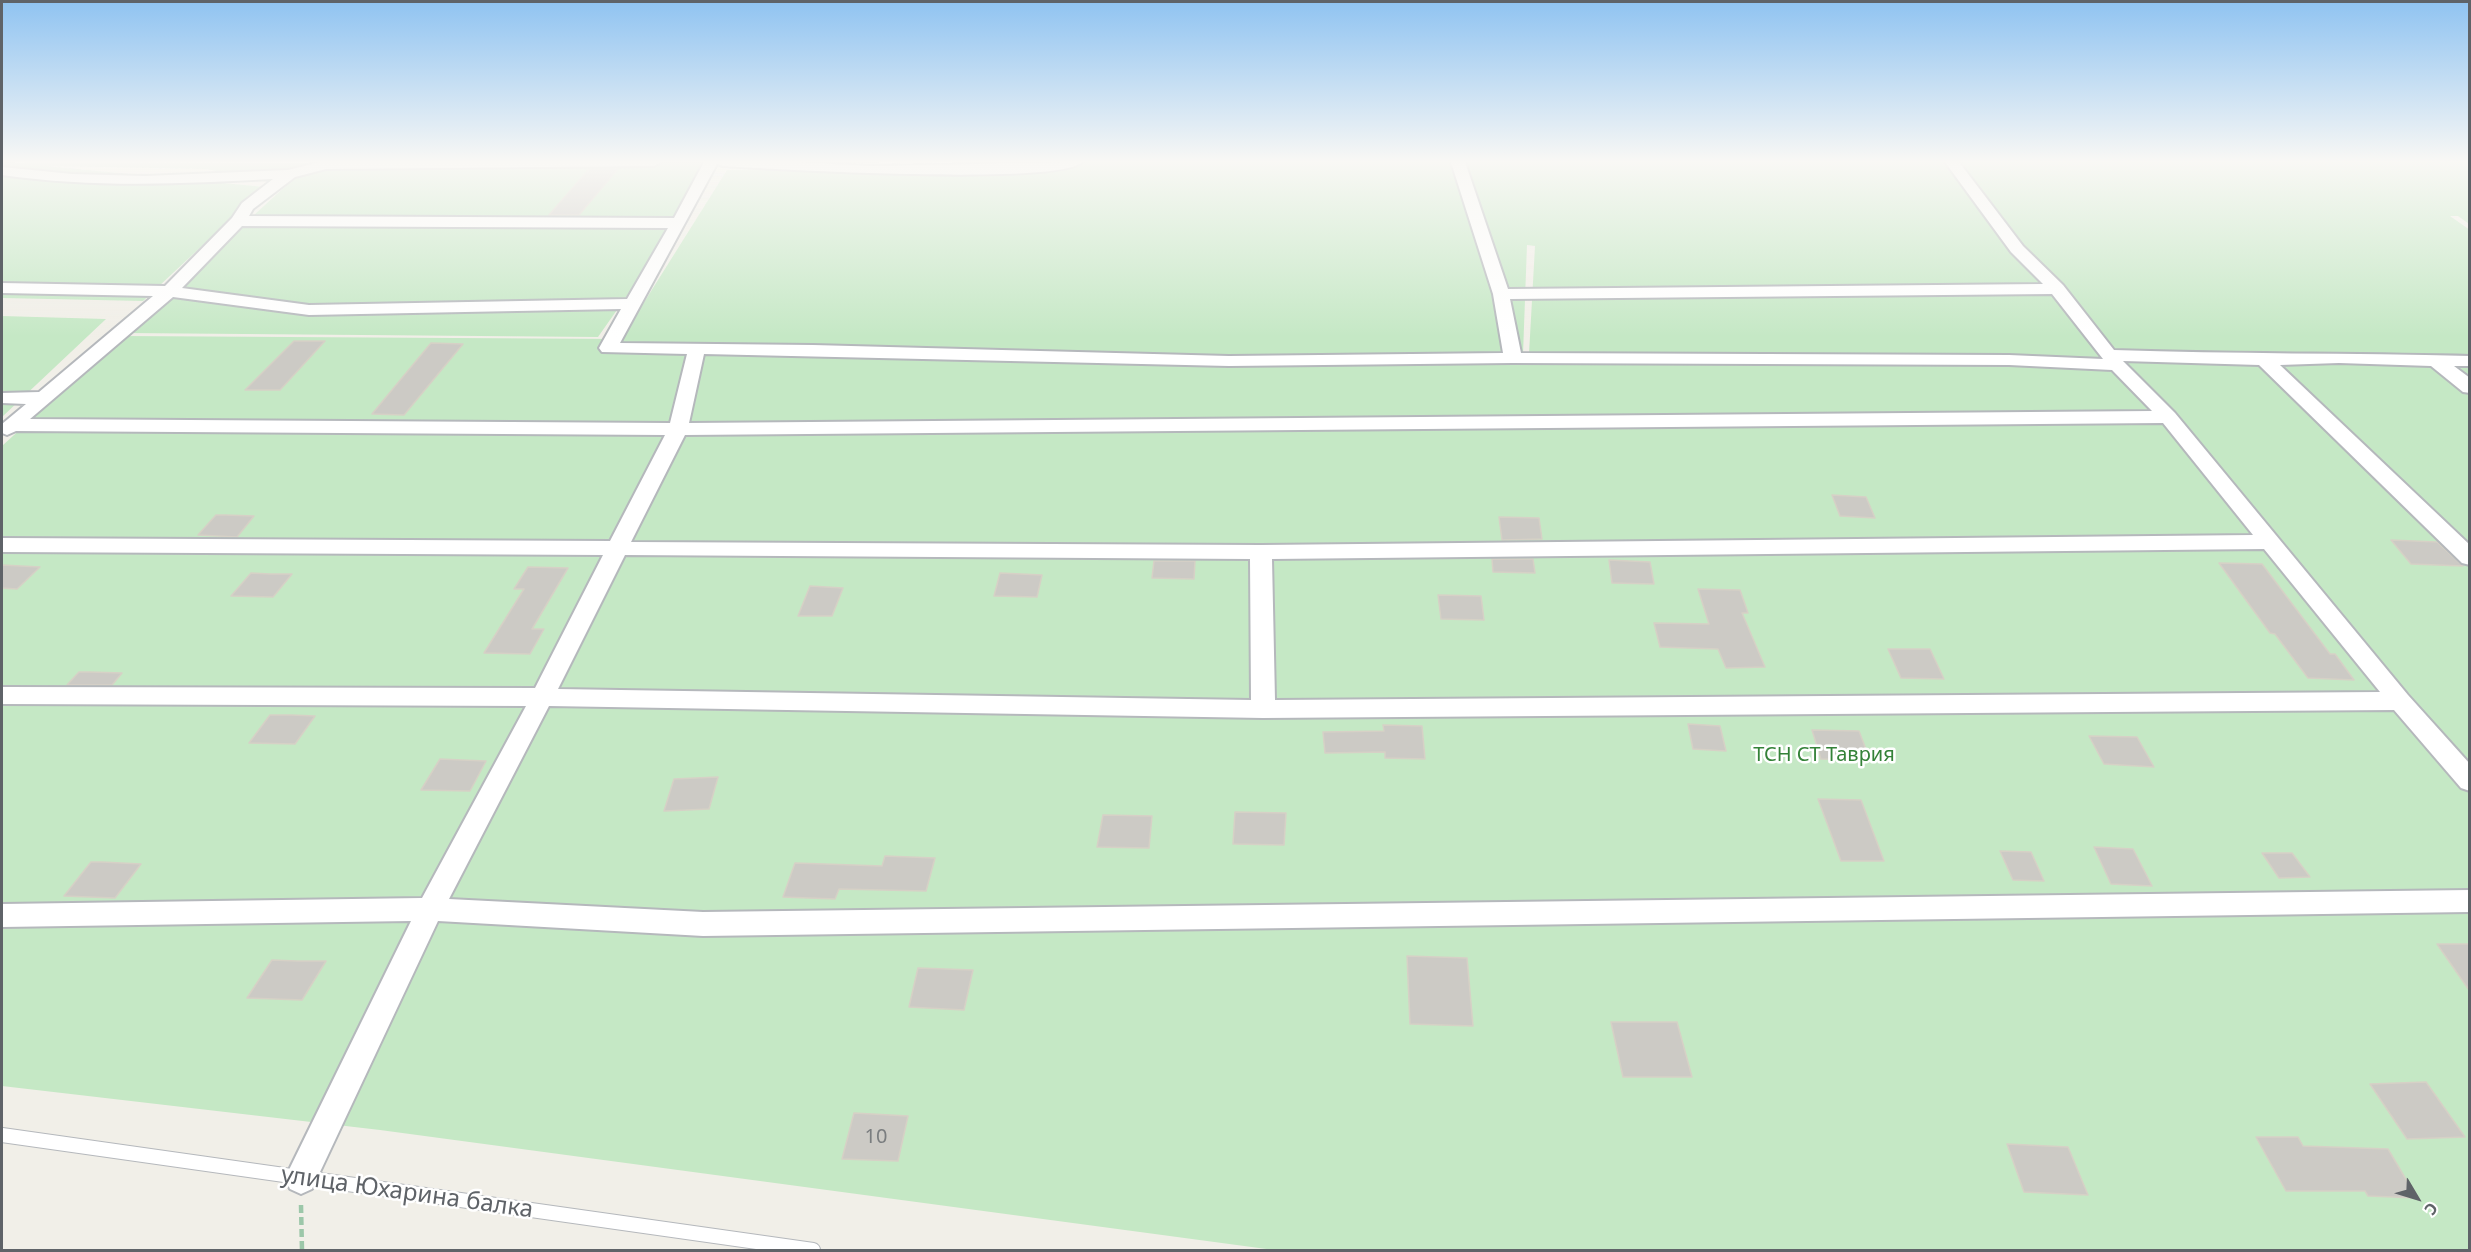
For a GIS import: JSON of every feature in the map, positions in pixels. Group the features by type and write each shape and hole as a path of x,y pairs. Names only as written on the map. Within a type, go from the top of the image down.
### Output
{"street":[{"path":"1477,220 1501,294 1513,358"},
{"path":"1996,220 2017,249 2057,289 2114,360 2168,417 2400,702 2469,781"},
{"path":"7,429 169,291 238,221 679,223 608,348 697,348 1229,361 1513,358 2009,360 2339,358 2469,361"},
{"path":"2,288 169,291 309,310 632,304"},
{"path":"1501,294 2057,289"},
{"path":"301,1178 430,909 542,697 615,549 678,429 697,348"},
{"path":"2264,360 2469,558"},
{"path":"2437,361 2469,388"},
{"path":"2,398 44,398"},
{"path":"7,429 678,429 2168,417"},
{"path":"2,545 1260,552 2270,542"},
{"path":"1260,552 1263,709"},
{"path":"2,695 542,697 1263,709 2400,702"},
{"path":"2,915 430,909 703,924 2469,901"}],"lane":[{"name":"улица Юхарина балка","path":"2,1135 813,1251"}],"path":[{"path":"301,1178 302,1251"}],"green space":[{"path":"2,220 229,220 143,301 2,298"},
{"path":"248,220 680,220 598,337 125,333"},
{"name":"ТСН СТ Таврия","path":"695,220 2456,220 2470,230 2469,1250 1274,1250 380,1130 2,1086 2,446 122,336 621,339","holes":["1527,245 1535,246 1529,354 1523,354"]},
{"path":"2,316 106,319 2,417"}],"building":[{"path":"294,341 325,341 280,390 245,390"},
{"path":"431,343 463,344 404,415 372,414"},
{"path":"1832,495 1866,497 1875,518 1840,516"},
{"path":"216,515 254,516 237,537 198,535"},
{"path":"1499,517 1539,518 1542,539 1502,540"},
{"path":"2391,540 2437,542 2463,566 2411,564"},
{"path":"1492,559 1533,559 1535,573 1493,572"},
{"path":"1609,560 1650,562 1654,584 1612,583"},
{"path":"1154,561 1195,561 1194,579 1152,578"},
{"path":"2219,563 2262,564 2330,654 2335,654 2354,680 2308,678 2275,634 2270,633"},
{"path":"2,565 40,567 17,589 2,588"},
{"path":"528,567 568,568 532,629 544,629 530,654 484,653 524,589 514,589"},
{"path":"251,573 292,574 273,597 231,596"},
{"path":"1000,573 1042,575 1037,597 994,596"},
{"path":"810,586 843,588 832,616 798,616"},
{"path":"1698,589 1740,590 1748,613 1742,613 1765,667 1726,668 1718,649 1660,647 1654,623 1709,624"},
{"path":"1438,595 1481,596 1484,620 1441,619"},
{"path":"1888,649 1930,649 1944,679 1901,678"},
{"path":"79,672 122,673 112,685 67,685"},
{"path":"270,715 315,716 295,744 249,743"},
{"path":"1688,724 1720,726 1726,751 1693,749"},
{"path":"1383,725 1422,726 1425,759 1385,758 1385,752 1325,753 1323,732 1384,731"},
{"path":"1812,730 1859,731 1870,760 1821,759"},
{"path":"2089,736 2137,737 2154,767 2104,764"},
{"path":"440,759 486,761 470,791 421,790"},
{"path":"718,777 709,809 664,811 674,779"},
{"path":"1818,799 1861,800 1884,861 1841,861"},
{"path":"1235,812 1286,813 1284,845 1233,844"},
{"path":"1103,815 1152,816 1149,848 1097,847"},
{"path":"2094,847 2133,849 2152,886 2111,884"},
{"path":"2000,851 2031,852 2044,881 2013,880"},
{"path":"2262,853 2292,853 2310,877 2279,878"},
{"path":"885,856 935,858 926,891 839,889 835,899 783,897 795,863 882,866"},
{"path":"91,862 141,864 115,898 64,896"},
{"path":"2437,944 2469,944 2469,990"},
{"path":"1407,956 1467,958 1473,1026 1410,1024"},
{"path":"272,960 326,961 302,1000 247,998"},
{"path":"918,968 973,970 964,1010 909,1007"},
{"path":"1611,1022 1677,1022 1692,1077 1623,1077"},
{"path":"2426,1082 2465,1137 2407,1139 2370,1084"},
{"path":"854,1113 908,1116 898,1161 842,1159"},
{"path":"2256,1137 2298,1137 2303,1146 2388,1149 2417,1198 2368,1196 2365,1191 2286,1191"},
{"path":"2007,1144 2068,1147 2088,1195 2024,1192"}]}
